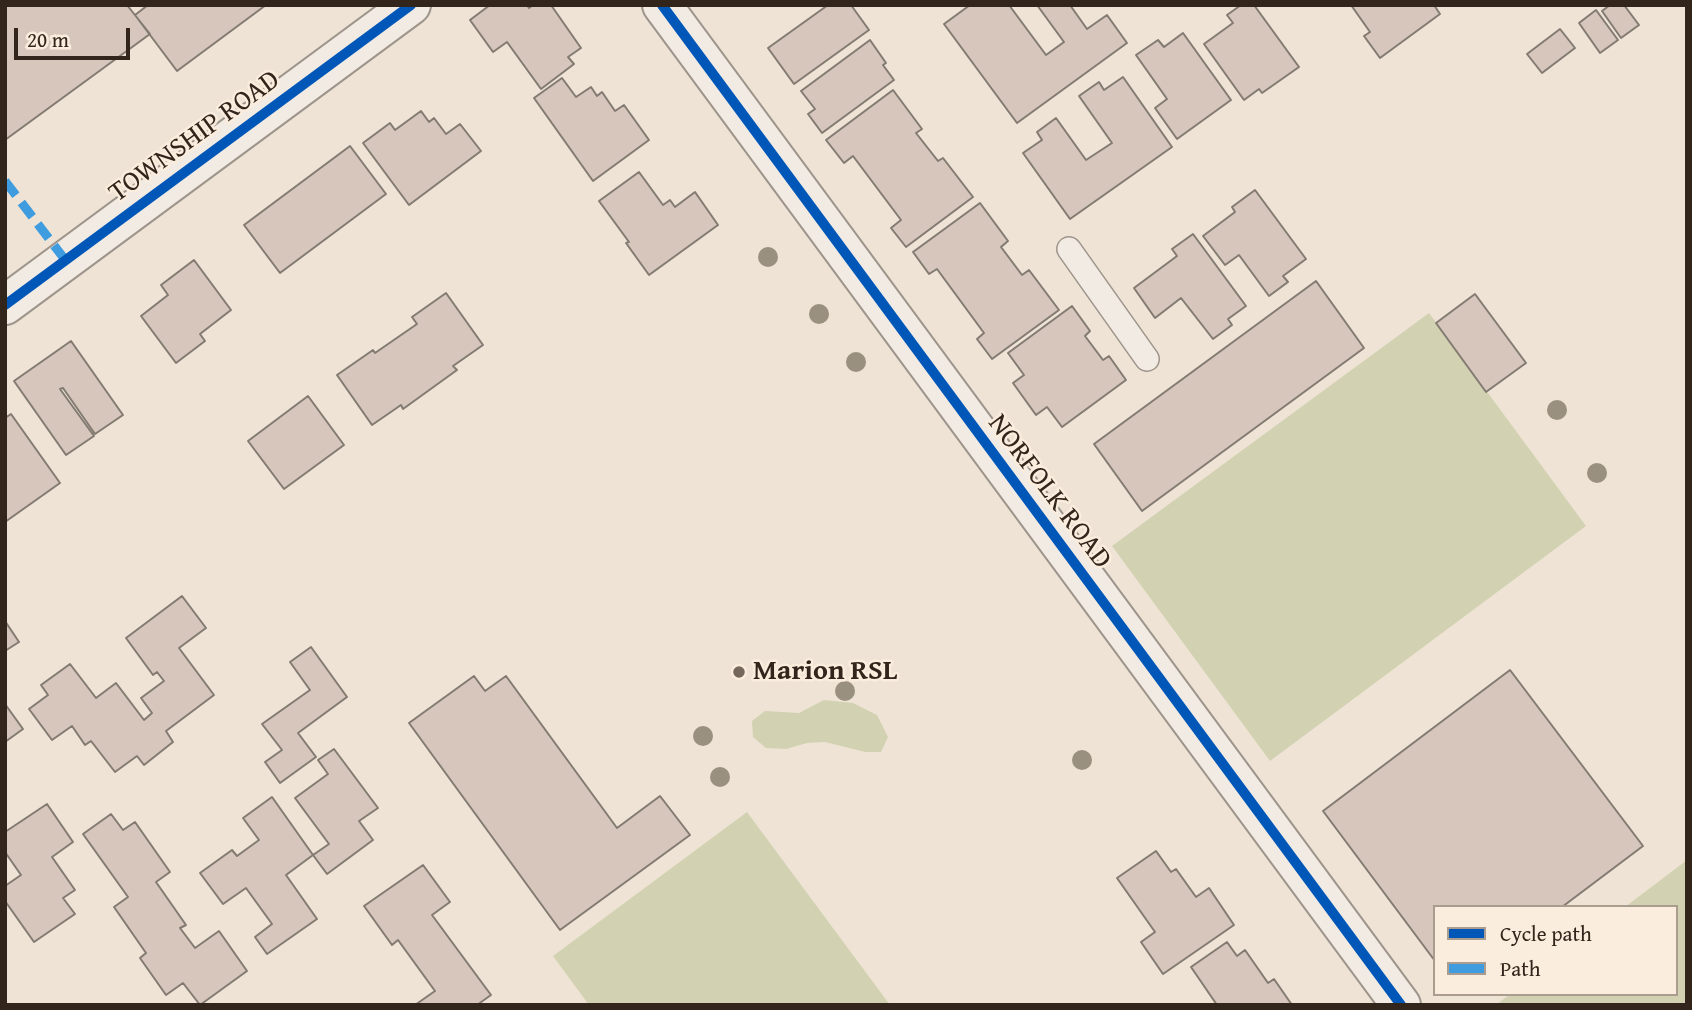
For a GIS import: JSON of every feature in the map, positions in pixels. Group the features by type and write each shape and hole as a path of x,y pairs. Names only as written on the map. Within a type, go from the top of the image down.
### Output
{"street":[{"name":"TOWNSHIP ROAD","path":"5,305 411,5"},
{"name":"NORFOLK ROAD","path":"662,5 1401,1005"}],"lane":[{"path":"1069,249 1147,359"}],"green space":[{"path":"1429,313 1586,526 1270,761 1112,546"},
{"path":"824,700 853,703 877,715 888,737 881,752 865,752 825,742 807,743 786,749 766,748 753,737 752,721 765,711 799,713"},
{"path":"747,812 890,1005 589,1005 553,956"},
{"path":"1687,860 1687,1005 1496,1005 1507,996 1678,996 1678,905 1628,905"}],"building":[{"path":"5,5 127,5 150,34 5,140"},
{"path":"148,5 266,5 177,71 135,15"},
{"path":"490,5 527,5 529,8 533,5 551,5 581,48 568,57 574,64 541,89 507,42 493,52 470,20"},
{"path":"828,5 851,5 869,30 794,84 768,48"},
{"path":"970,5 1009,5 1046,55 1064,42 1037,5 1070,5 1087,29 1107,15 1127,43 1017,123 944,24"},
{"path":"1241,5 1254,5 1299,67 1262,93 1259,89 1244,100 1204,44 1233,23 1227,15"},
{"path":"1351,5 1434,5 1440,14 1380,58 1364,36 1370,32"},
{"path":"1610,5 1624,5 1639,25 1621,38 1602,11"},
{"path":"1596,10 1618,40 1600,53 1579,23"},
{"path":"1560,29 1575,48 1542,73 1527,54"},
{"path":"1183,33 1231,100 1177,139 1155,108 1167,99 1136,55 1158,40 1164,47"},
{"path":"870,40 894,80 822,133 808,114 815,109 801,91"},
{"path":"1123,77 1172,147 1070,219 1023,153 1042,140 1037,132 1056,118 1086,160 1112,143 1079,96 1099,82 1104,90"},
{"path":"562,78 576,97 591,87 597,96 602,92 615,111 624,105 649,140 593,181 534,98"},
{"path":"893,90 922,129 916,133 938,161 943,158 973,197 906,247 891,228 901,220 853,156 844,163 826,140"},
{"path":"421,111 429,122 434,118 446,134 460,124 481,151 409,205 363,143 390,123 395,130"},
{"path":"350,146 386,194 280,273 244,225"},
{"path":"639,172 663,205 670,200 675,207 695,192 718,225 649,275 599,201"},
{"path":"1255,190 1306,259 1283,276 1288,282 1269,296 1239,255 1225,265 1203,236 1235,212 1232,207"},
{"path":"980,203 1008,241 1001,247 1022,275 1029,270 1059,310 992,359 977,339 984,333 937,269 929,274 913,252"},
{"path":"1193,234 1246,306 1228,319 1232,325 1213,339 1181,298 1155,318 1134,288 1177,256 1172,249"},
{"path":"194,260 231,310 200,334 205,341 176,363 141,316 168,295 161,285"},
{"path":"1316,281 1364,348 1142,511 1094,444"},
{"path":"446,293 483,345 453,366 457,370 403,409 401,405 372,425 337,375 417,324 412,317"},
{"path":"1475,294 1526,363 1486,392 1436,323"},
{"path":"1072,306 1090,331 1085,336 1103,360 1109,356 1126,380 1062,427 1047,407 1036,415 1013,383 1024,375 1008,353"},
{"path":"71,341 123,415 95,434 63,388 60,389 94,436 66,455 14,381"},
{"path":"308,396 344,445 284,489 248,441"},
{"path":"11,414 60,483 5,522 5,418"},
{"path":"182,596 206,628 179,648 214,695 166,731 173,742 144,765 137,756 115,772 91,741 85,745 72,726 52,740 29,709 48,695 41,685 70,664 96,698 116,683 144,720 152,713 141,698 164,681 157,672 153,675 126,638"},
{"path":"5,621 19,642 5,651"},
{"path":"311,647 347,697 298,733 316,757 280,783 265,762 282,750 262,724 310,690 290,662"},
{"path":"1510,670 1643,846 1565,905 1433,905 1433,958 1323,811"},
{"path":"474,676 485,691 506,676 617,828 660,796 690,835 560,930 409,723"},
{"path":"5,704 23,729 5,742"},
{"path":"334,749 378,808 359,821 373,840 327,874 313,855 329,844 295,798 328,774 318,760"},
{"path":"272,797 313,855 286,875 317,919 267,954 255,937 272,924 246,888 223,904 200,873 232,850 237,856 259,840 243,818"},
{"path":"47,804 73,842 52,857 75,890 63,898 75,914 34,942 5,901 5,886 21,875 5,852 5,832"},
{"path":"111,814 123,830 135,822 170,872 156,882 186,925 180,928 195,948 219,931 247,971 200,1005 183,983 166,995 140,958 146,953 114,907 128,897 83,834"},
{"path":"1156,851 1171,872 1176,869 1196,897 1209,888 1234,925 1163,974 1141,942 1155,932 1117,878"},
{"path":"423,865 450,902 432,915 491,995 477,1005 415,1005 435,991 398,940 392,945 364,906"},
{"path":"1227,942 1237,956 1245,950 1268,983 1274,979 1292,1005 1217,1005 1191,967"}],"marked path":[{"path":"5,181 66,261"}],"cycle path":[{"path":"5,305 411,5"},
{"path":"662,5 1401,1005"}],"place":[{"name":"Marion RSL","path":"739,672"}]}
